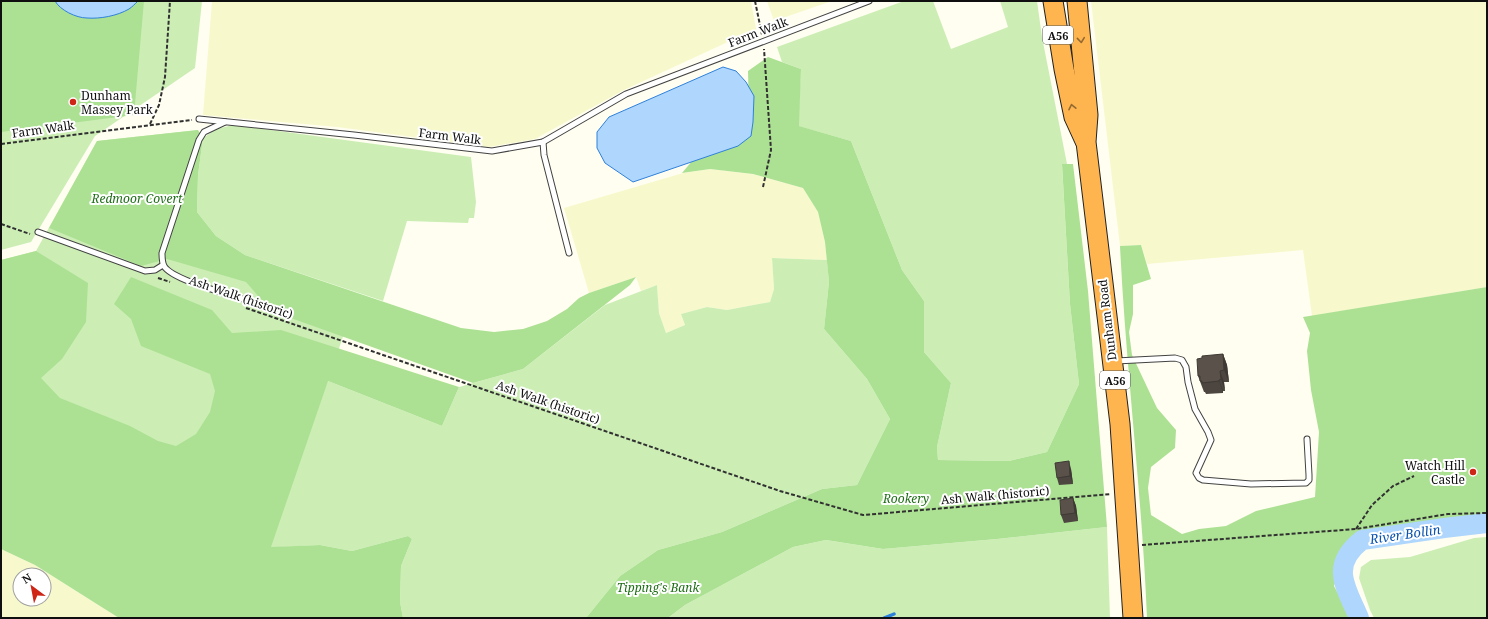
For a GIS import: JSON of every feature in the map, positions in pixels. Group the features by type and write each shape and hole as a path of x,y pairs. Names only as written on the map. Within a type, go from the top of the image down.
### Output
{"highway":[{"name":"Dunham Road","path":"1053,1 1064,69 1074,117 1086,142"},
{"name":"Dunham Road","path":"1077,1 1088,115 1086,142 1120,424 1133,618"}],"lane":[{"name":"Farm Walk","path":"199,119 492,151 543,142 626,94 869,1"},
{"path":"226,122 204,132 199,140 162,253 163,265 170,273 194,283 246,300"},
{"path":"543,142 544,155 569,253"},
{"path":"38,232 145,272 155,270 163,265"},
{"path":"1112,361 1175,358 1182,360 1186,367 1195,409 1211,440 1196,473 1198,478 1203,480 1251,484 1306,483 1309,480 1307,440"}],"path":[{"path":"150,124 159,105 165,77 170,1"},
{"path":"755,1 763,41 771,150 764,187"},
{"name":"Farm Walk","path":"1,144 199,119"},
{"path":"1,224 31,235"},
{"name":"Ash Walk (historic)","path":"152,276 175,284"},
{"name":"Ash Walk (historic)","path":"243,307 780,491 863,515 1102,495"},
{"path":"1356,529 1372,506 1393,486 1414,476"},
{"path":"1141,546 1356,529 1448,514 1487,513"}],"green space":[{"name":"Dunham Massey Park","path":"1,1 202,1 195,68 95,136 31,242 1,250"},
{"path":"1,1 144,1 134,115 1,132"},
{"path":"212,1 751,1 757,34 730,41 624,90 535,139 489,147 337,127 203,115"},
{"path":"767,1 832,1 774,21"},
{"path":"904,1 933,1 951,49 1008,27 1000,1 1037,1 1042,37 1067,164 1062,165 1070,304 1079,384 1047,452 1009,461 938,460 937,447 951,383 924,352 924,301 902,270 851,141 798,126 801,69 782,62 777,47"},
{"path":"1091,1 1487,1 1487,287 1312,316 1303,250 1147,264 1141,245 1120,246"},
{"name":"Rookery","path":"768,57 801,69 799,126 851,141 902,270 924,301 924,352 951,383 937,447 938,460 1009,461 1047,452 1079,384 1070,304 1062,164 1073,164 1088,291 1107,527 883,549 826,540 793,547 685,605 668,618 586,618 620,576 658,550 722,532 822,489 857,485 890,419 867,379 824,329 829,282 825,242 818,212 803,188 753,174 710,169 682,173 703,148 749,113 748,71"},
{"path":"233,125 471,157 476,202 474,218 469,218 468,223 407,221 383,301 245,255 216,236 197,212 198,175 203,138 216,129"},
{"path":"198,130 180,240 355,301 328,381 442,426 459,387 523,369 605,305 657,285 659,313 666,333 685,325 681,314 707,307 727,310 770,302 774,289 772,258 827,260 829,282 824,329 867,379 890,419 857,485 822,489 722,532 658,550 620,576 586,618 403,618 400,602 401,566 412,539 408,536 352,551 320,545 36,559 1,260 36,251 97,141"},
{"name":"Redmoor Covert","path":"198,130 203,138 198,175 197,212 216,236 245,255 461,328 494,332 523,329 547,321 567,309 579,298 589,293 636,277 630,285 523,369 473,383 271,311 246,282 167,259 141,266 49,228 97,141"},
{"path":"710,169 753,174 803,188 818,212 825,242 827,260 772,258 774,289 770,302 727,310 707,307 681,314 685,325 666,333 659,313 657,285 641,291 636,277 589,293 564,208 683,173"},
{"path":"1141,245 1151,279 1133,285 1133,314 1129,332 1132,355 1157,408 1176,430 1175,448 1151,467 1148,488 1151,515 1182,534 1199,529 1226,526 1256,511 1315,497 1319,432 1311,390 1307,351 1310,333 1303,317 1487,287 1487,524 1401,530 1351,541 1334,586 1351,618 1147,618 1142,525 1126,339 1120,246"},
{"path":"36,251 88,283 86,322 62,359 41,378 60,398 130,426 158,441 176,446 196,434 210,412 215,391 210,374 141,346 131,319 114,304 131,277 212,310 232,333 281,330 459,387 442,426 328,381 271,547 320,545 352,551 408,536 412,539 401,566 400,602 403,618 119,618 52,576 52,567 38,567 1,549 1,260"},
{"path":"1107,527 1110,618 668,618 685,605 793,547 826,540 883,549"},
{"path":"1487,537 1487,618 1374,618 1359,578 1361,567 1371,560 1410,557 1474,538"},
{"path":"1,549 38,567 12,567 12,607 52,607 52,576 119,618 1,618"}],"water":[{"path":"55,1 138,1 129,9 119,14 103,17 83,18 69,13"},
{"path":"723,67 736,71 746,82 754,96 751,136 738,146 633,182 605,163 597,148 597,132 609,117"}],"building":[{"path":"1223,354 1224,370 1220,371 1221,379 1219,381 1202,383 1202,381 1200,381 1200,376 1198,376 1197,359 1202,358 1202,356"},
{"path":"1069,461 1070,476 1057,478 1055,463"},
{"path":"1073,498 1075,513 1061,515 1060,500"}],"waterway":[{"name":"River Bollin","path":"1359,618 1346,587 1343,577 1343,568 1346,559 1352,550 1362,540 1487,523"},
{"path":"884,618 894,614"}],"place":[{"name":"Dunham Massey Park","path":"73,102"},
{"name":"Watch Hill Castle","path":"1473,472"}],"park label":[{"name":"Tipping's Bank","path":"658,587"}]}
